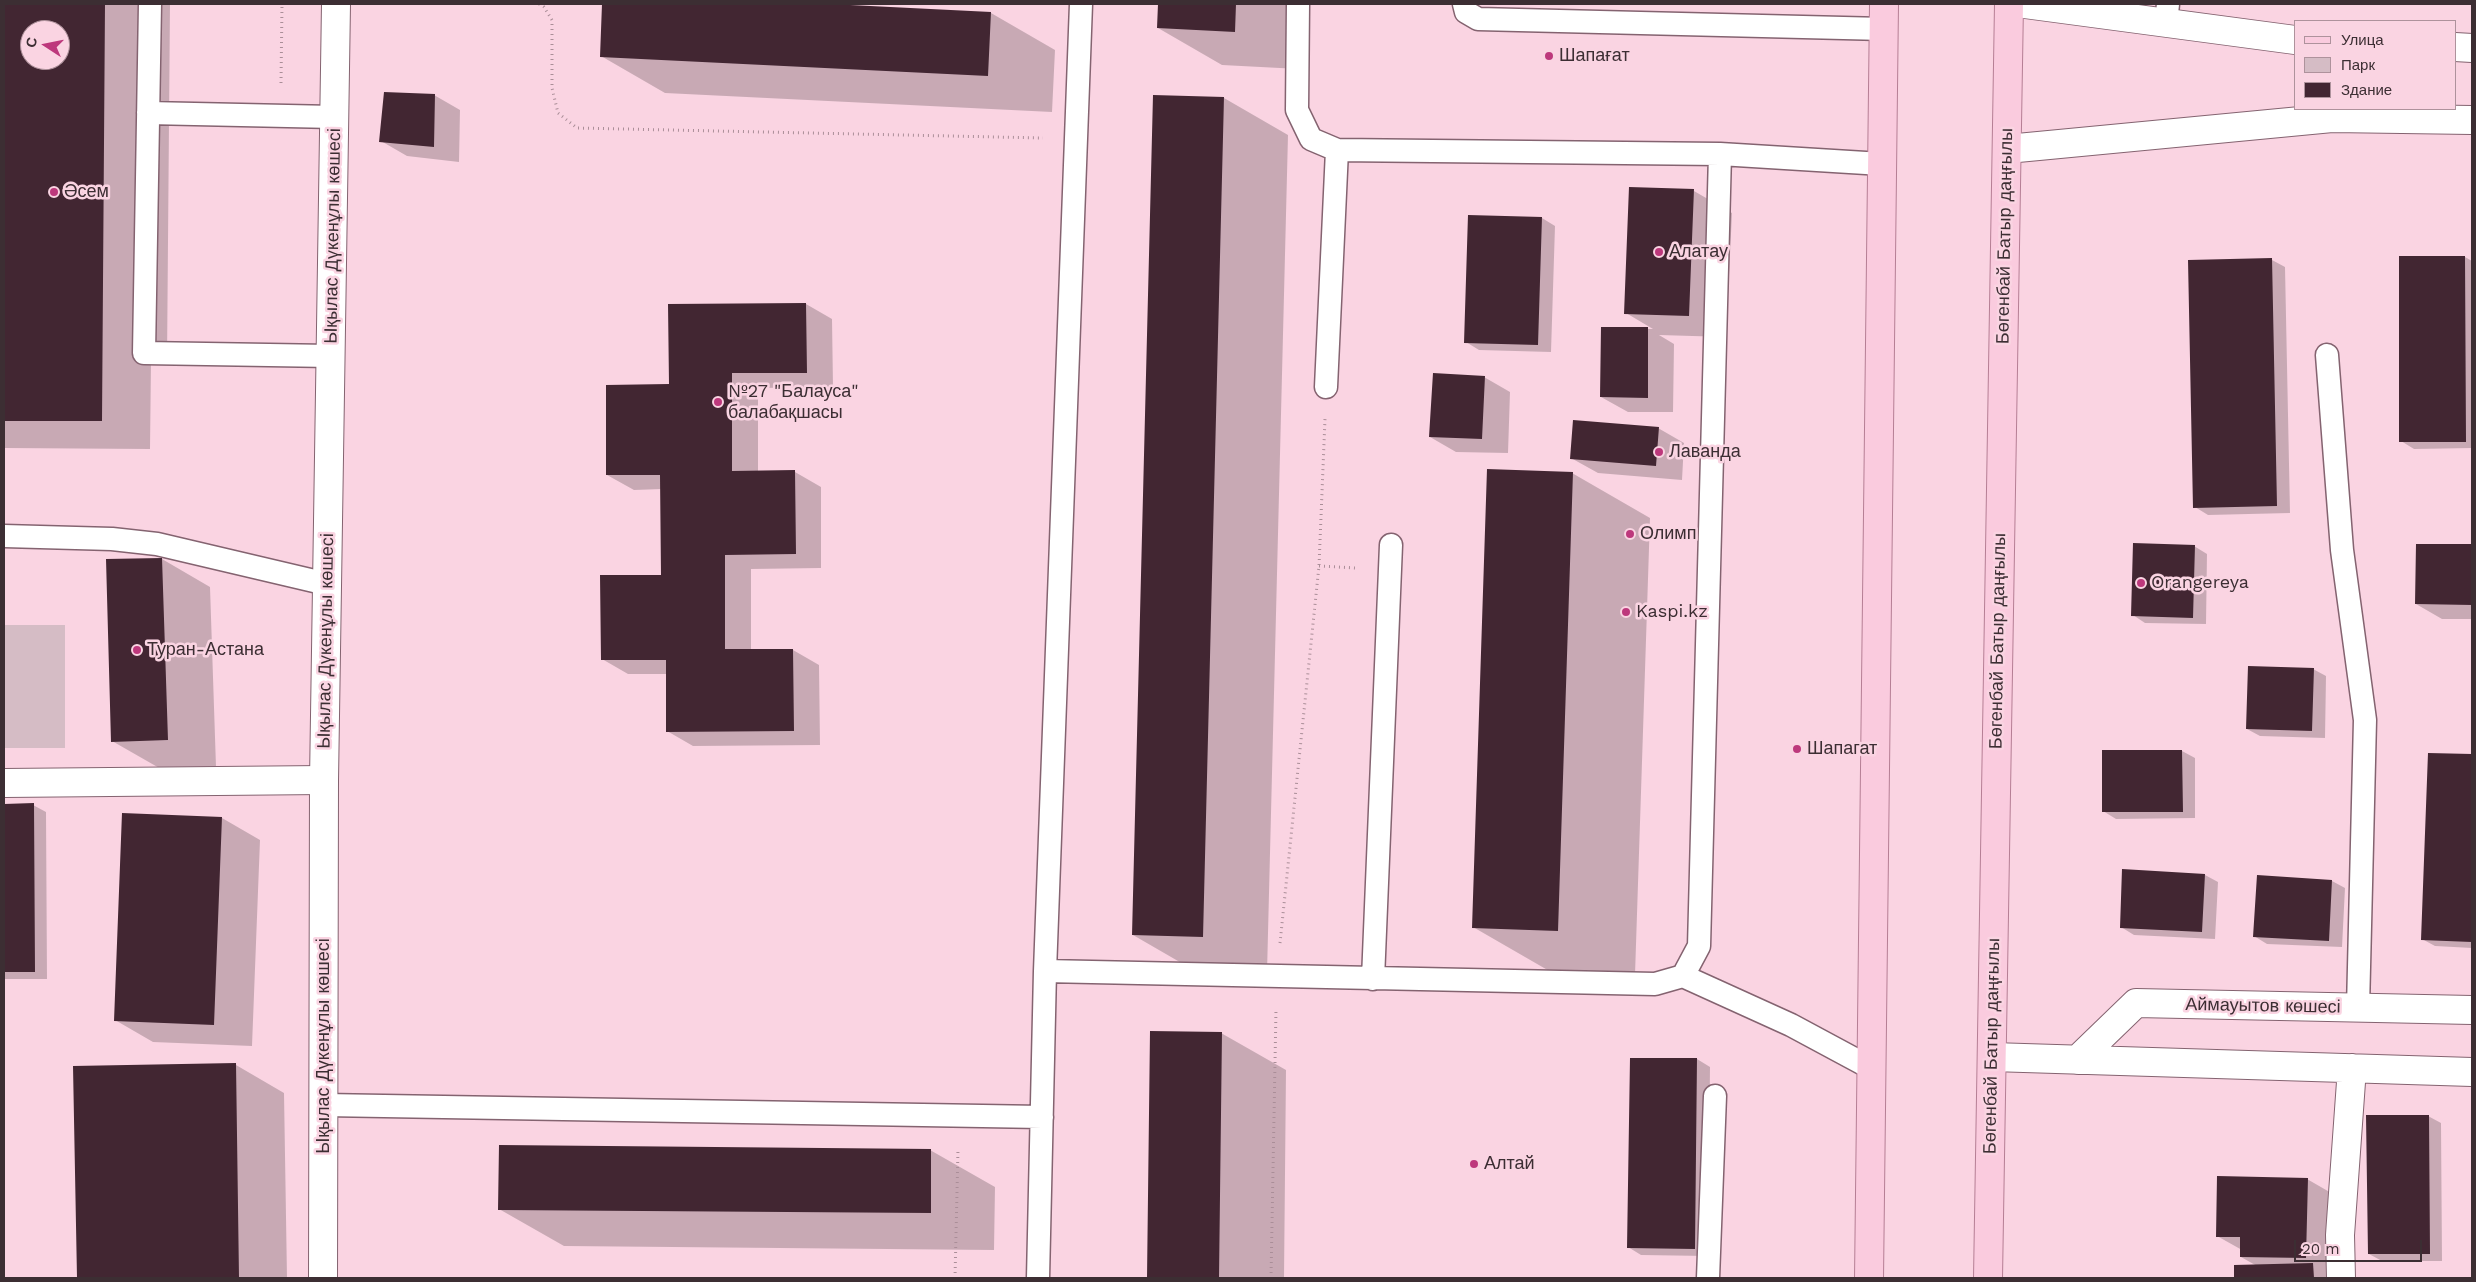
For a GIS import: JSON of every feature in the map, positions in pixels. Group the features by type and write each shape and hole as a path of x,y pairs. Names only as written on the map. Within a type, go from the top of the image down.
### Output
{"main road":[{"name":"Бөгенбай Батыр даңғылы","path":"1988,1278 2009,4"},
{"path":"1869,1278 1884,16"}],"street":[{"name":"Ықылас Дүкенұлы көшесі","path":"323,1278 324,780 336,4"},
{"path":"2025,4 2167,13 2294,40"},
{"path":"2456,47 2472,48"},
{"path":"2007,149 2332,113 2472,120"},
{"path":"4,783 324,780"},
{"name":"Аймауытов көшесі","path":"2077,1060 2136,1003 2472,1010"},
{"path":"1992,1057 2472,1072"},
{"path":"2341,1278 2340,1235 2352,1068"}],"lane":[{"path":"150,4 144,353 331,356"},
{"path":"1038,1278 1045,971 1081,4"},
{"path":"1298,4 1297,110 1311,138 1337,150 1720,154 1882,164"},
{"path":"1464,4 1466,12 1478,19 1884,16"},
{"path":"148,113 334,117"},
{"path":"1326,387 1337,150"},
{"path":"1683,976 1699,946 1720,154"},
{"path":"2327,355 2342,550 2366,720 2358,1008"},
{"path":"4,536 112,539 157,544 327,584"},
{"path":"1373,979 1391,545"},
{"path":"1045,971 1655,984 1683,976 1791,1025 1871,1068"},
{"path":"1708,1278 1715,1096"},
{"path":"324,1104 1042,1117"}],"path":[{"path":"281,116 282,4"},
{"path":"539,4 544,7 552,20 552,88 558,113 576,128 1076,139"},
{"path":"1271,1278 1276,976 1319,566 1326,387"},
{"path":"955,1278 959,1115"}],"green space":[{"path":"4,625 65,625 65,748 4,748"}],"building":[{"name":"Әсем","path":"4,4 105,4 102,421 4,421"},
{"path":"602,4 830,4 991,12 988,76 600,57"},
{"path":"1158,4 1236,4 1235,32 1157,28"},
{"path":"384,92 435,94 434,147 379,142"},
{"path":"1153,95 1224,97 1203,937 1132,935"},
{"name":"Алатау","path":"1629,187 1694,189 1689,316 1624,314"},
{"path":"1468,215 1542,217 1538,345 1464,343"},
{"path":"2399,256 2465,256 2466,442 2399,442"},
{"path":"2272,258 2277,506 2193,508 2188,260"},
{"path":"806,303 807,373 732,373 732,471 795,470 796,554 725,555 725,649 793,649 794,731 666,732 666,660 601,660 600,575 661,575 660,475 606,475 606,385 669,384 668,304"},
{"path":"1601,327 1648,327 1648,398 1600,397"},
{"path":"1433,373 1485,376 1482,439 1429,437"},
{"path":"1573,420 1659,427 1656,466 1570,459"},
{"path":"1487,469 1573,472 1558,931 1472,928"},
{"path":"2133,543 2195,545 2193,618 2131,616"},
{"path":"2416,544 2472,544 2472,605 2415,604"},
{"name":"Туран-Астана","path":"162,558 168,740 111,742 106,559"},
{"path":"2248,666 2314,668 2312,731 2246,729"},
{"path":"2102,750 2182,750 2183,812 2102,812"},
{"path":"2428,753 2472,754 2472,942 2421,940"},
{"path":"34,803 35,972 4,972 4,804"},
{"path":"122,813 222,817 214,1025 114,1021"},
{"path":"2122,869 2205,874 2202,932 2120,928"},
{"path":"2257,875 2332,880 2329,941 2253,937"},
{"path":"1150,1031 1222,1032 1219,1278 1147,1278"},
{"path":"1630,1058 1697,1058 1695,1249 1627,1248"},
{"path":"236,1063 239,1278 77,1278 73,1066"},
{"path":"2366,1115 2429,1115 2430,1254 2368,1254"},
{"path":"499,1145 931,1149 931,1213 498,1210"},
{"path":"2217,1176 2308,1178 2306,1258 2240,1257 2240,1237 2216,1237"},
{"path":"2313,1263 2314,1278 2234,1278 2234,1265"}],"place":[{"name":"Шапағат","path":"1549,56"},
{"name":"Әсем","path":"54,192"},
{"name":"Алатау","path":"1659,252"},
{"name":"№27 \"Балауса\" балабақшасы","path":"718,402"},
{"name":"Лаванда","path":"1659,452"},
{"name":"Олимп","path":"1630,534"},
{"name":"Orangereya","path":"2141,583"},
{"name":"Kaspi.kz","path":"1626,612"},
{"name":"Туран-Астана","path":"137,650"},
{"name":"Шапагат","path":"1797,749"},
{"name":"Алтай","path":"1474,1164"}]}
